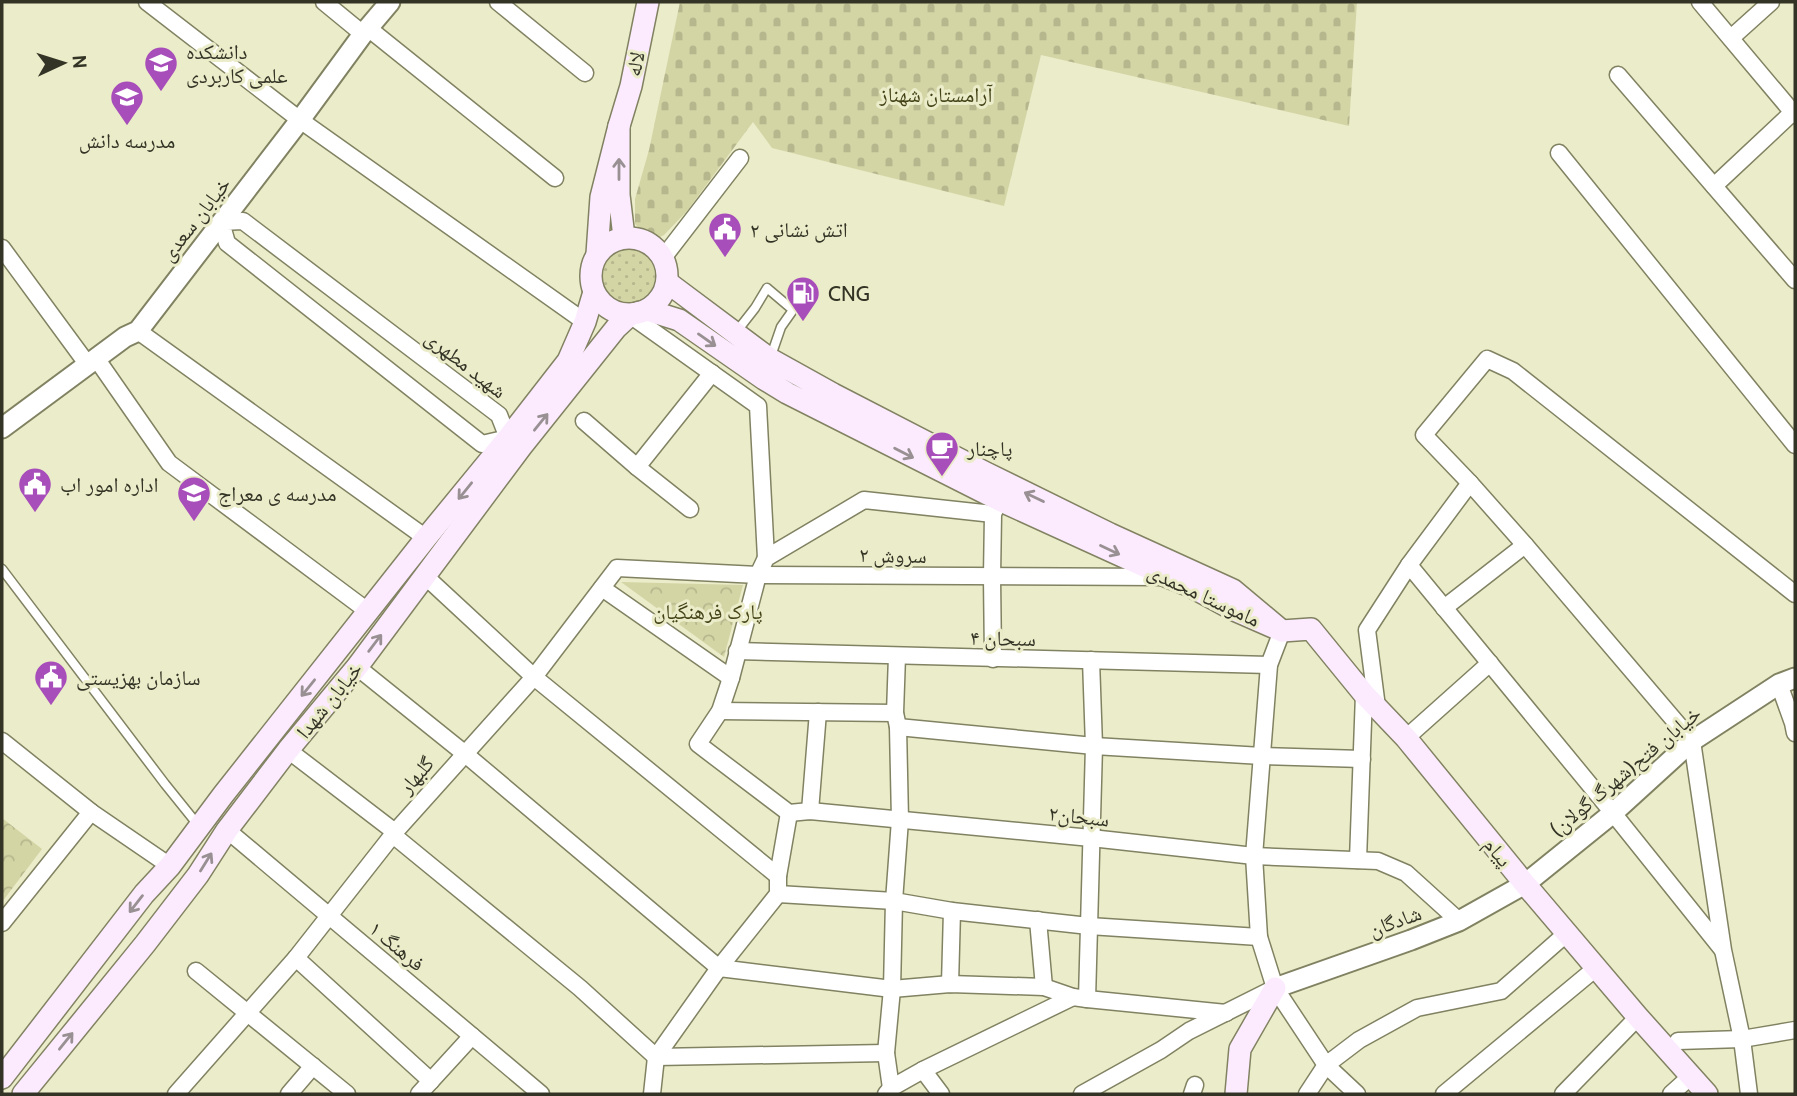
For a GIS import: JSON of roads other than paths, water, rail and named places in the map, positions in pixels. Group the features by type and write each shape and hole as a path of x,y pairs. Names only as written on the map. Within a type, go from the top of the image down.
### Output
{"main road":[{"name":"لاله","path":"619,126 631,86 648,2"},
{"path":"619,126 619,195 624,237"},
{"path":"597,254 614,240 624,237 647,241 663,258 667,282 663,293 656,302 631,314 613,310 594,292 591,279 597,254 601,197 619,126"},
{"name":"ماموستا محمدی","path":"667,282 770,359 984,472 1233,590 1282,631"},
{"name":"خیابان شهدا","path":"23,1094 145,944 198,875 227,830 288,750 357,667 425,576 568,361 585,322 594,292"},
{"name":"خیابان شهدا","path":"2,1080 144,894 170,866 426,538 616,328 639,312"},
{"name":"ماموستا محمدی","path":"639,312 678,320 787,393 996,507 1188,585 1234,610 1282,631"},
{"name":"پیام","path":"1282,631 1311,629 1370,700 1406,737 1596,968 1707,1094"},
{"path":"1236,1094 1240,1049 1275,988"}],"street":[{"path":"147,2 300,120 585,322"},
{"path":"324,2 366,31 555,178"},
{"name":"خیابان سعدی","path":"3,426 125,337 138,331 390,2"},
{"path":"498,2 585,73"},
{"path":"1700,2 1794,113 1714,186"},
{"path":"1731,38 1771,2"},
{"path":"1618,75 1795,280"},
{"path":"1559,153 1795,445"},
{"path":"663,258 740,159"},
{"name":"شهید مطهری","path":"221,222 243,221 499,415 514,443"},
{"path":"221,222 227,243 482,444 514,443"},
{"path":"2,248 169,463 369,612"},
{"path":"639,312 712,373 758,406 766,558 758,575 720,711 698,744 789,813 778,876 778,894 719,968 656,1056 652,1094"},
{"path":"138,331 426,538"},
{"path":"1749,1094 1742,1039 1723,950 1692,741 1525,545 1424,435 1487,359 1513,371 1795,594"},
{"path":"637,467 712,373"},
{"path":"584,421 690,509"},
{"path":"1359,860 1363,759 1370,700 1367,630 1409,565 1470,483"},
{"path":"766,558 864,500 996,507 992,577 993,659"},
{"path":"1444,608 1525,545"},
{"path":"1409,565 1723,950"},
{"name":"سروش ۲","path":"617,568 758,575 1168,577"},
{"name":"گلبهار","path":"176,1094 296,958 394,833 534,677 617,568"},
{"path":"425,576 534,677 778,876"},
{"path":"602,588 731,678"},
{"path":"1282,631 1269,665 1254,856 1259,937 1275,988 1326,1065 1357,1094"},
{"name":"سبحان ۴","path":"737,651 1269,665"},
{"path":"897,656 900,820 894,901 892,989 886,1053 888,1091 923,1070 1080,998"},
{"path":"1080,998 1089,926 1094,746 1091,660"},
{"path":"1406,737 1490,663"},
{"path":"357,667 464,753 719,968 892,989 950,984 1044,988 1080,998 1226,1013"},
{"path":"1787,681 1795,733"},
{"name":"خیابان فتح(شهرگ گولان)","path":"1525,884 1612,813 1692,741 1787,681"},
{"path":"720,711 818,712 1094,746 1363,759"},
{"path":"810,811 818,712"},
{"path":"4,747 91,812 170,866"},
{"path":"288,750 394,833 580,988 656,1056 886,1053"},
{"name":"سبحان۲","path":"789,813 810,811 1254,856 1378,861 1406,873 1459,921"},
{"path":"2,923 91,812"},
{"name":"فرهنگ ۱","path":"227,830 541,1094"},
{"name":"شادگان","path":"1275,988 1459,921 1525,884"},
{"path":"778,894 894,901 952,911 1089,926 1259,937"},
{"path":"950,984 952,911"},
{"path":"1038,920 1044,988"},
{"path":"1307,1094 1326,1065 1359,1040 1417,1008 1500,991 1567,933"},
{"path":"296,958 431,1081"},
{"path":"1444,1094 1596,968"},
{"path":"196,971 347,1094"},
{"path":"1083,1094 1189,1031 1275,988"},
{"path":"1563,1094 1638,1017"},
{"path":"1678,1041 1742,1039 1795,1030"},
{"path":"419,1094 472,1037"},
{"path":"289,1094 313,1066"},
{"path":"923,1070 941,1094"},
{"path":"1671,1094 1691,1076"},
{"path":"2,1080 17,1094"}],"lane":[{"path":"735,334 767,288 793,310 781,327 770,359"},
{"path":"2,569 199,826"}],"place":[{"name":"دانشکده علمی کاربردی","path":"161,93"},
{"name":"مدرسه دانش","path":"127,127"},
{"name":"اتش نشانی ۲","path":"725,259"},
{"name":"CNG","path":"803,323"},
{"name":"پاچنار","path":"942,478"},
{"name":"اداره امور اب","path":"35,514"},
{"name":"مدرسه ی معراج","path":"194,523"},
{"name":"سازمان بهزیستی","path":"51,707"}],"park label":[{"name":"آرامستان شهناز","path":"936,94"},
{"name":"پارک فرهنگیان","path":"708,611"}]}
